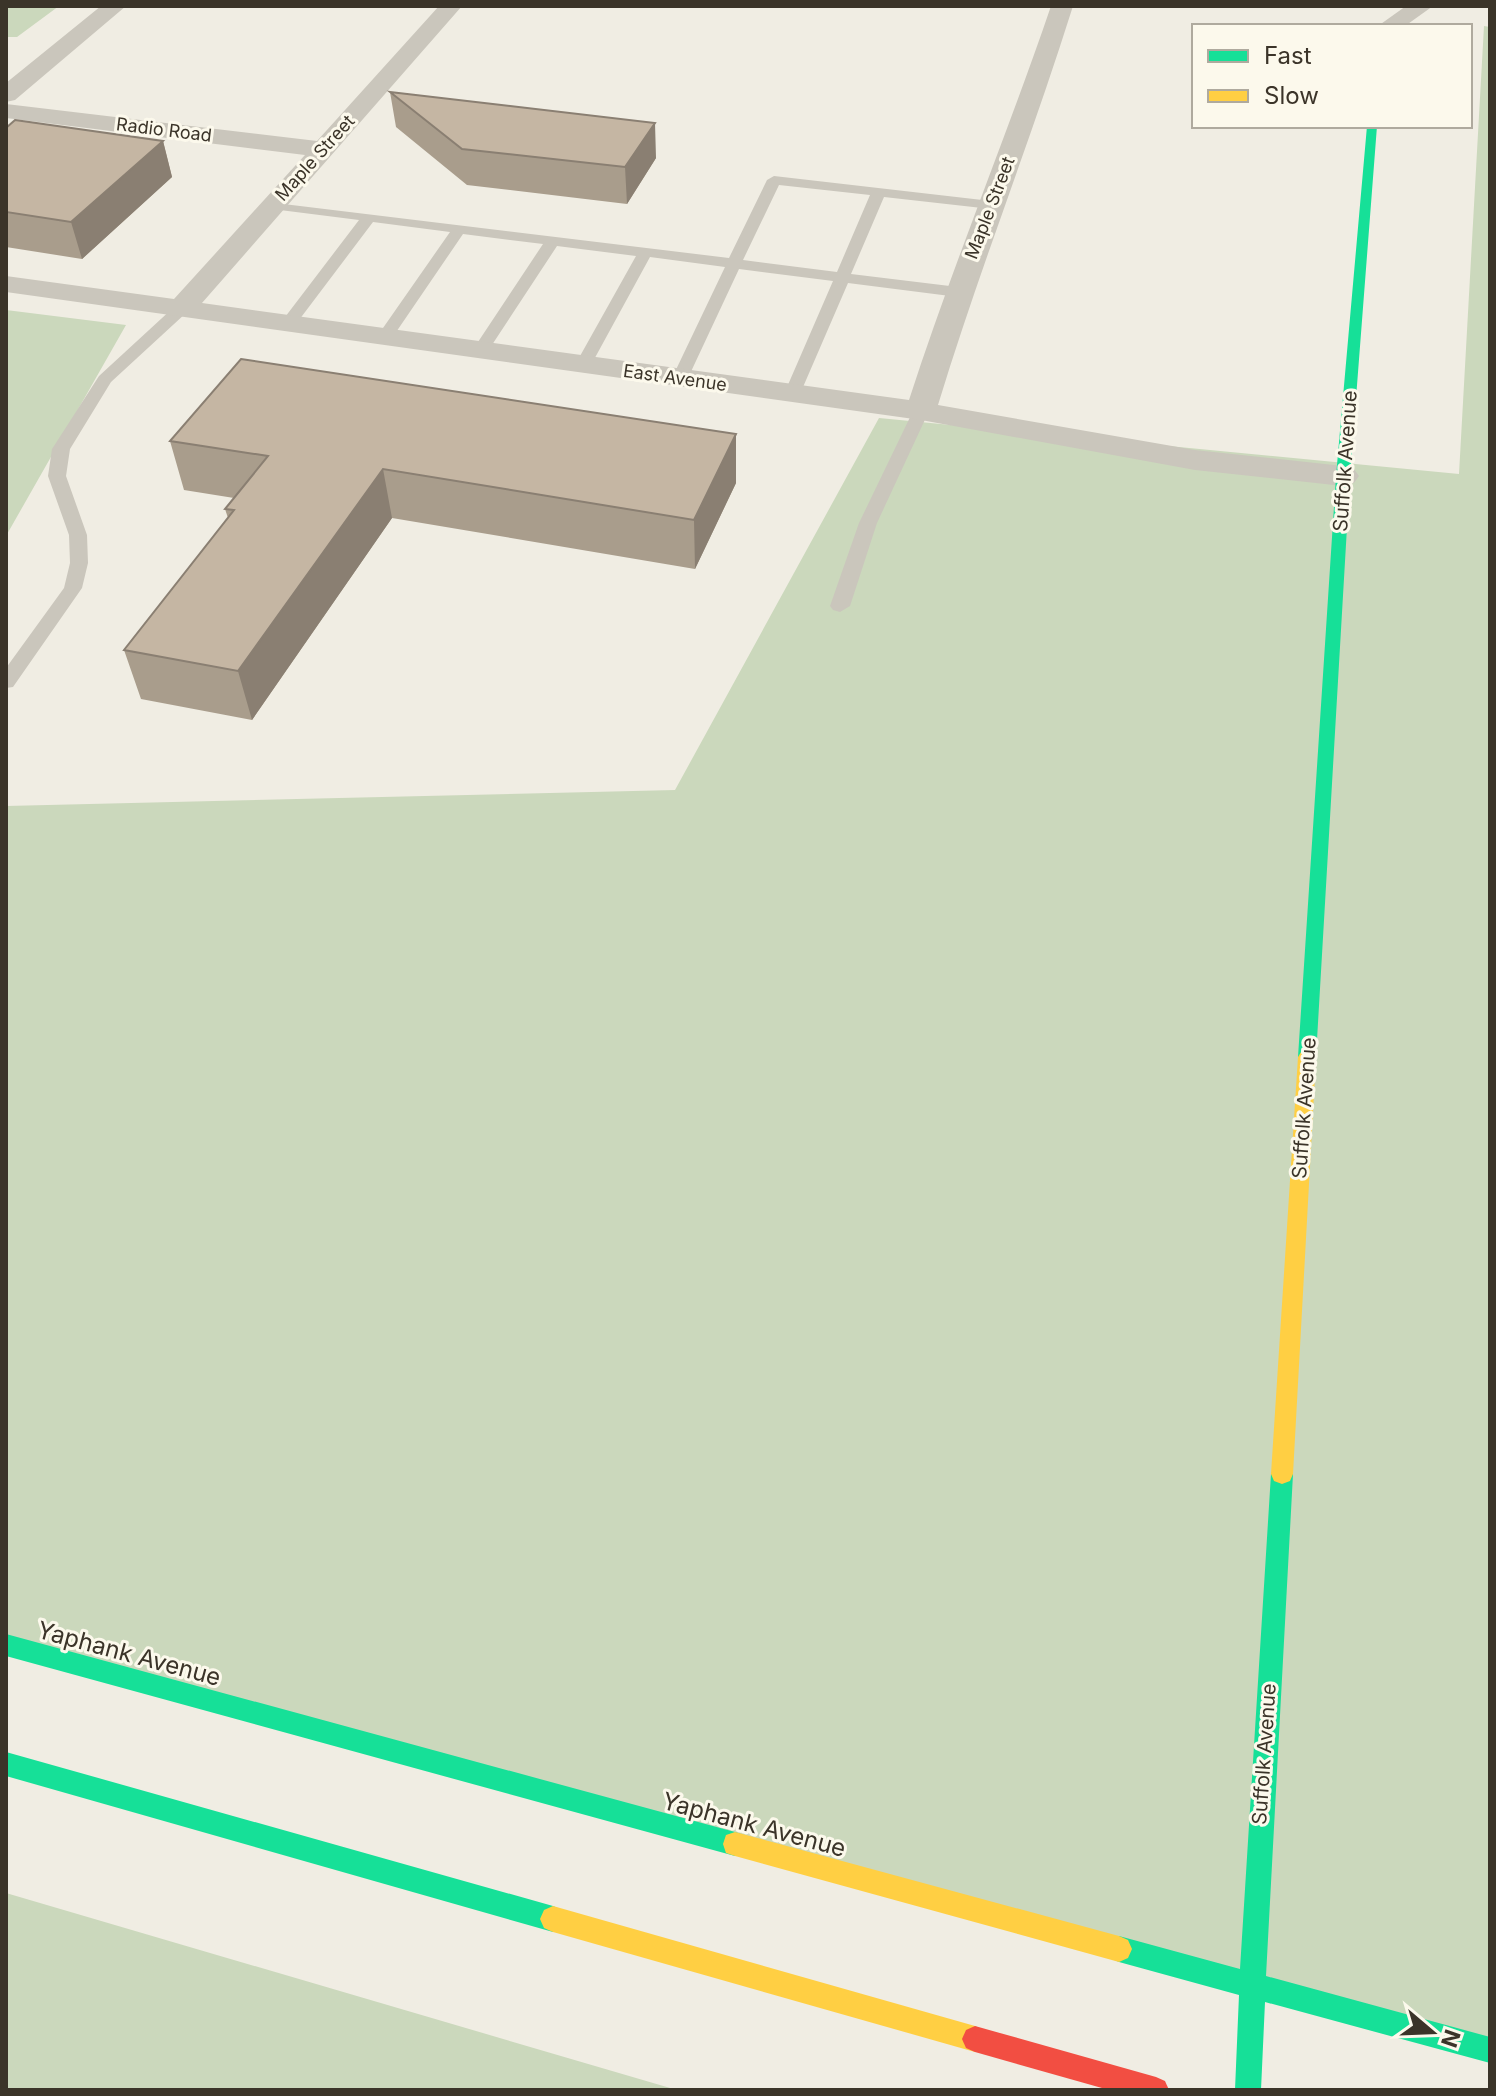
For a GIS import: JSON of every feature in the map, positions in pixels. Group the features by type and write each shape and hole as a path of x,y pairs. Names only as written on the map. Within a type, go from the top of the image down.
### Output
{"street":[{"path":"6,95 115,6"},
{"name":"Maple Street","path":"180,310 451,6"},
{"name":"Maple Street","path":"921,411 958,292 1062,6"},
{"path":"1392,24 1422,6"},
{"name":"Radio Road","path":"6,111 322,149"},
{"name":"Suffolk Avenue","path":"1248,2090 1343,476 1372,128"},
{"name":"East Avenue","path":"6,284 921,411 1195,460 1343,476"},
{"name":"Yaphank Avenue","path":"6,1645 1490,2050"},
{"path":"6,1764 1156,2090"}],"lane":[{"path":"680,378 774,180 991,205"},
{"path":"792,394 879,192"},
{"path":"272,205 958,292"},
{"path":"287,325 369,218"},
{"path":"384,338 459,229"},
{"path":"480,351 552,241"},
{"path":"583,365 645,253"},
{"path":"6,682 73,588 79,563 78,535 57,476 61,449 105,379 180,310"},
{"path":"840,606 868,523 921,411"}],"green space":[{"path":"6,6 59,6 17,37 6,37"},
{"path":"1484,26 1490,27 1490,2050 6,1645 6,806 675,790 879,418 1459,474"},
{"path":"6,310 126,325 6,536"},
{"path":"6,1893 677,2090 6,2090"}],"building":[{"path":"390,92 655,123 625,167 462,149"},
{"path":"15,120 163,141 71,222 6,212 6,128"},
{"path":"241,359 736,434 694,520 383,469 238,671 124,650 234,510 225,509 268,456 170,441"}],"traffic: fast":[{"path":"1307,1057 1343,476 1372,128"},
{"path":"1248,2090 1259,1840 1282,1474"},
{"path":"6,1645 735,1844"},
{"path":"6,1764 553,1919"},
{"path":"1119,1949 1490,2050"}],"traffic: slow":[{"path":"1282,1474 1307,1057"},
{"path":"735,1844 1119,1949"},
{"path":"553,1919 975,2039"}],"traffic: jam":[{"path":"975,2039 1156,2090"}]}
